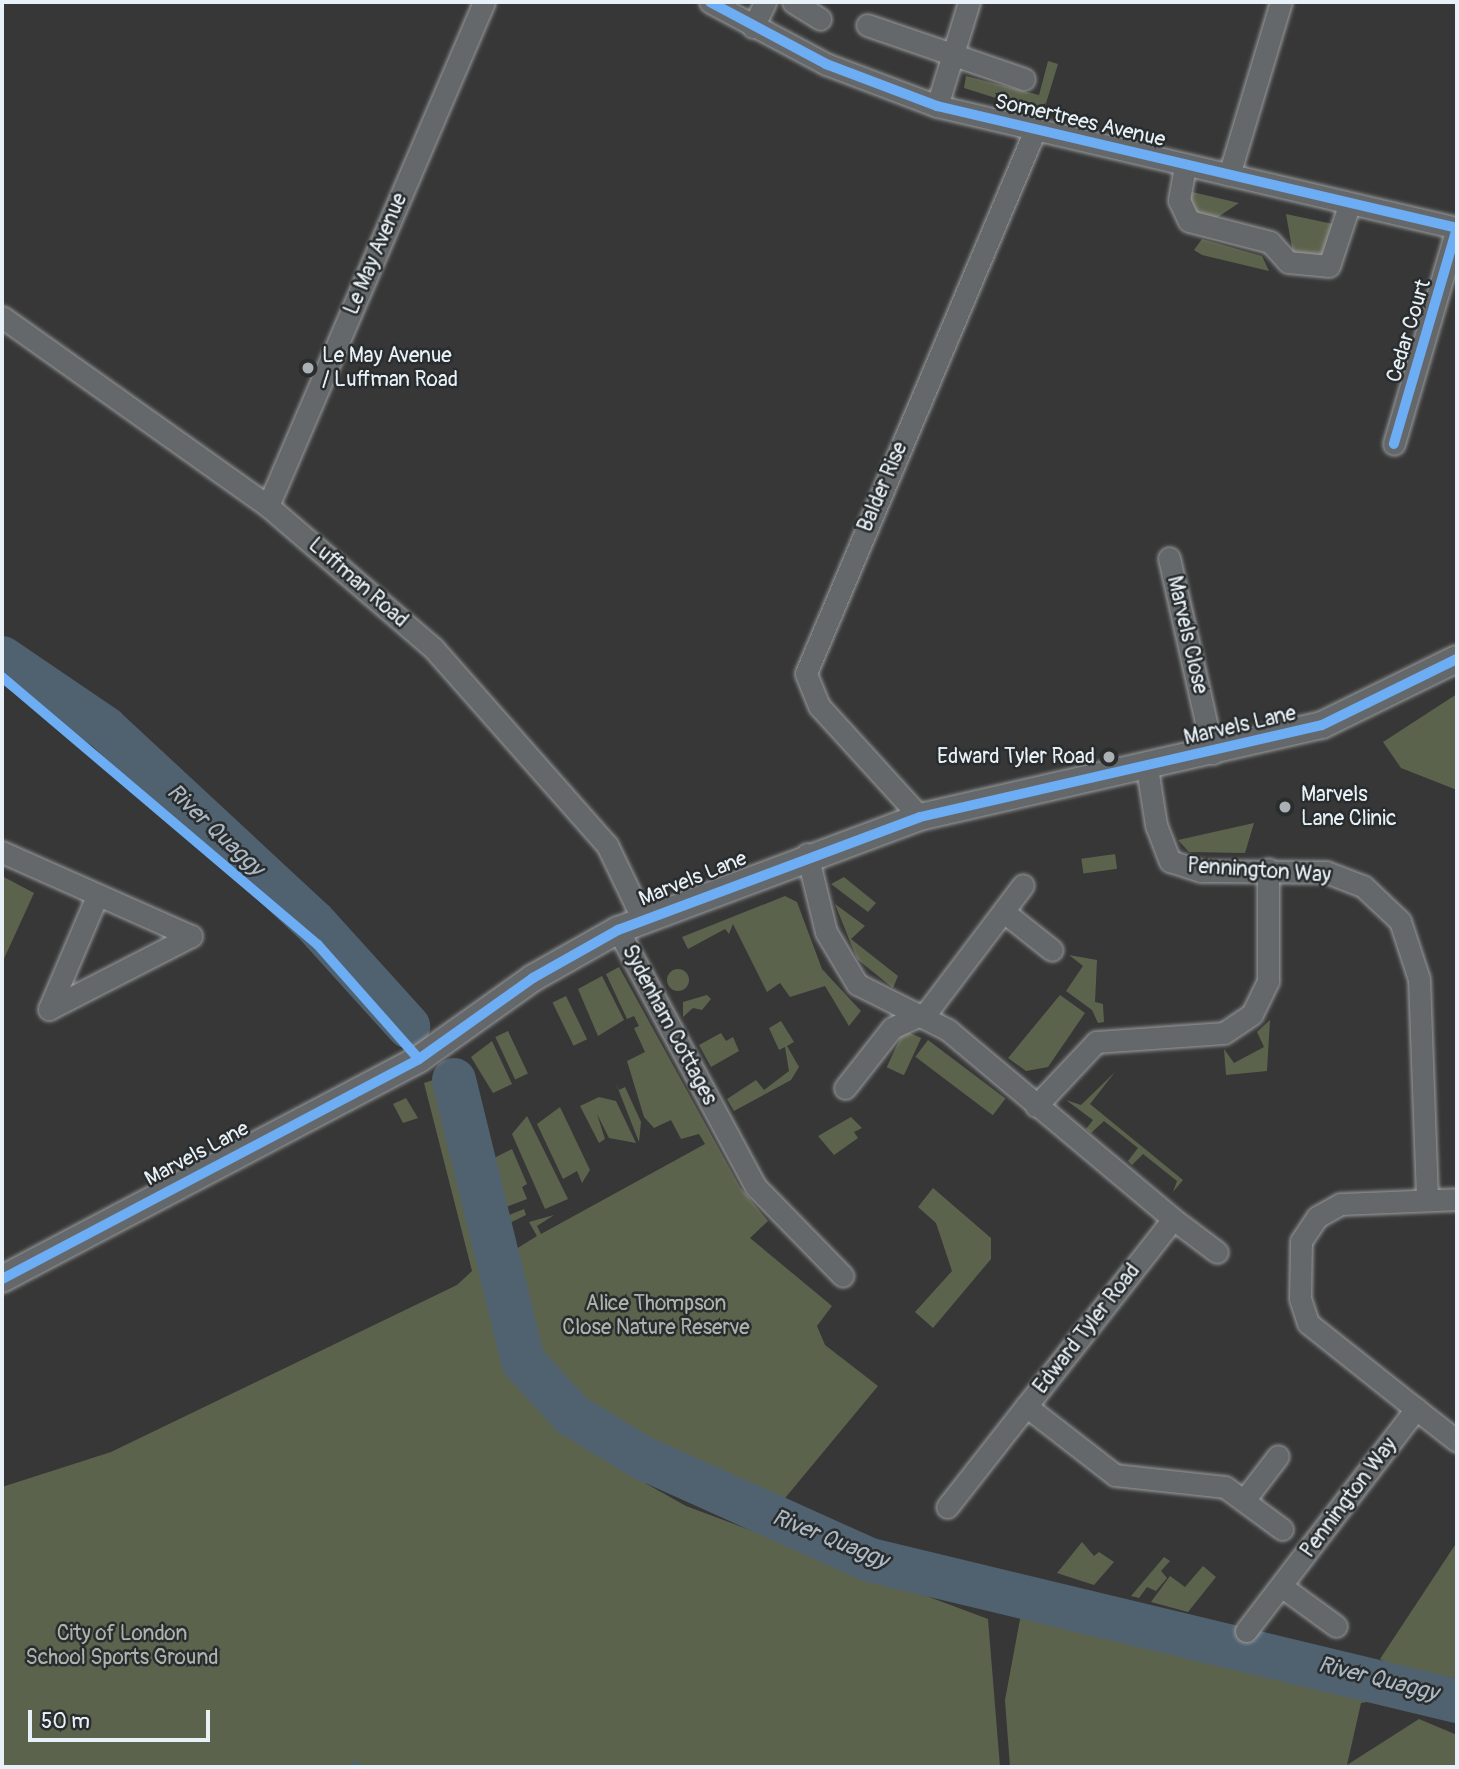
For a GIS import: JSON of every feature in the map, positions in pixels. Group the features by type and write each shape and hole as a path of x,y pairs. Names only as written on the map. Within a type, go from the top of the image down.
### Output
{"street":[{"name":"Le May Avenue","path":"268,506 484,2"},
{"name":"Somertrees Avenue","path":"710,2 825,64 937,106 1349,205 1457,228"},
{"path":"753,27 765,2"},
{"path":"793,2 820,19"},
{"path":"937,106 969,2"},
{"path":"1229,175 1281,2"},
{"path":"867,25 1024,79"},
{"name":"Balder Rise","path":"920,817 819,706 807,673 1035,130"},
{"path":"1185,166 1179,200 1189,221 1270,242 1288,262 1329,266 1349,205"},
{"name":"Cedar Court","path":"1394,444 1457,228"},
{"name":"Luffman Road","path":"2,317 268,506 433,649 500,718 607,845 643,920"},
{"name":"Marvels Close","path":"1169,558 1213,753"},
{"name":"Marvels Lane","path":"2,1279 419,1059 533,978 618,930 807,854 920,817 1213,753 1335,721 1457,659"},
{"name":"Pennington Way","path":"1147,768 1156,825 1170,861 1201,871 1268,869 1326,872 1353,882 1383,901 1409,938 1424,1042 1427,1198"},
{"path":"2,852 191,936 49,1009 97,895"},
{"path":"807,854 827,932 849,976 872,996 947,1031 1173,1219 1217,1252"},
{"path":"1036,1106 1096,1042 1224,1032 1252,1014 1268,981 1268,869"},
{"path":"845,1088 892,1028 927,1012 1023,885"},
{"path":"1004,912 1052,950"},
{"name":"Sydenham Cottages","path":"618,930 763,1197 843,1276"},
{"path":"1457,1199 1427,1198 1332,1206 1305,1233 1298,1259 1308,1323 1457,1441"},
{"name":"Edward Tyler Road","path":"947,1507 1173,1219"},
{"name":"Edward Tyler Road","path":"1026,1406 1115,1475 1216,1485 1245,1499 1282,1529"},
{"name":"Pennington Way","path":"1246,1631 1416,1409"},
{"path":"1245,1499 1278,1456"},
{"path":"1281,1586 1336,1626"}],"green space":[{"path":"1048,61 1058,64 1043,113 964,88 966,76 1039,95"},
{"path":"1188,191 1239,203 1209,223 1191,210"},
{"path":"1286,214 1333,224 1326,256 1293,254"},
{"path":"1202,239 1262,256 1269,271 1202,255 1194,250"},
{"path":"1457,694 1457,790 1401,768 1383,742"},
{"path":"1254,823 1245,853 1189,852 1178,840"},
{"path":"1115,854 1117,869 1083,874 1081,859"},
{"path":"2,876 34,893 2,963"},
{"path":"844,877 876,903 868,912 831,884"},
{"path":"785,896 797,902 822,969 861,1011 849,1026 825,986 790,997 780,983 767,992 733,924 729,934 725,929 688,949 682,937"},
{"path":"835,904 865,926 851,939 898,976 893,988 857,959"},
{"path":"1069,955 1097,960 1095,1002 1103,1004 1104,1022 1098,1023 1092,1010 1066,991 1083,966"},
{"name":"Alice Thompson Close Nature Reserve","path":"619,967 740,1187 768,1221 750,1238 832,1306 817,1326 825,1345 878,1386 776,1509 660,1461 575,1410 527,1356 503,1257 537,1236 529,1222 554,1215 537,1226 541,1234 705,1144 699,1134 681,1139 671,1120 654,1128 644,1117 627,1061 645,1052 634,1028 639,1026 634,1016 627,1019 606,974"},
{"path":"678,969 686,972 689,980 686,988 678,991 670,988 667,980 670,972"},
{"path":"602,976 624,1020 598,1036 578,989"},
{"path":"707,995 711,999 702,1010 693,1008 683,1017 683,1002"},
{"path":"1060,995 1085,1013 1048,1067 1026,1071 1008,1058"},
{"path":"566,996 587,1039 574,1046 553,1003"},
{"path":"1270,1020 1267,1071 1226,1075 1224,1049 1234,1063 1264,1047 1257,1032"},
{"path":"781,1021 794,1042 787,1046 799,1067 791,1080 734,1111 727,1099 756,1080 764,1090 789,1071 785,1047 779,1050 769,1028"},
{"path":"904,1030 921,1038 904,1075 887,1067"},
{"path":"508,1031 528,1074 515,1080 495,1037"},
{"path":"721,1033 726,1041 733,1037 739,1051 711,1067 699,1045"},
{"path":"928,1040 1005,1098 993,1115 915,1057"},
{"path":"492,1041 512,1084 493,1093 471,1057"},
{"path":"1115,1072 1090,1104 1183,1180 1173,1192 1177,1181 1143,1154 1132,1165 1128,1161 1138,1148 1104,1121 1091,1133 1086,1129 1093,1120 1066,1100 1081,1105"},
{"name":"City of London School Sports Ground","path":"443,1077 517,1364 568,1421 564,1429 648,1476 645,1483 686,1506 988,1619 1000,1767 2,1767 2,1487 111,1452 457,1285 472,1271 424,1083"},
{"path":"615,1081 619,1090 625,1087 641,1122 639,1142"},
{"path":"599,1097 616,1101 636,1143 609,1138 597,1114 605,1139 599,1143 580,1106"},
{"path":"406,1098 418,1118 403,1123 393,1104"},
{"path":"560,1107 590,1170 582,1183 577,1171 563,1179 537,1124"},
{"path":"527,1116 568,1199 545,1209 512,1134"},
{"path":"851,1117 862,1128 854,1132 858,1138 834,1155 818,1136"},
{"path":"512,1149 527,1184 522,1187 527,1199 506,1207 509,1215 524,1209 526,1215 495,1230 480,1165"},
{"path":"933,1188 991,1238 991,1259 933,1328 915,1312 952,1271 936,1223 918,1207"},
{"path":"1082,1542 1094,1556 1099,1552 1114,1562 1094,1585 1057,1573"},
{"path":"1457,1542 1457,1676 1435,1691 1361,1703 1347,1765 1419,1719 1457,1735 1457,1767 1010,1767 1005,1700 1023,1603 1432,1691 1380,1659"},
{"path":"1164,1557 1170,1561 1161,1571 1167,1578 1156,1591 1147,1587 1139,1598 1131,1596"},
{"path":"1203,1566 1216,1577 1188,1612 1151,1602 1170,1576 1185,1587"}],"waterway":[{"name":"River Quaggy","path":"2,658 105,728 313,921 408,1026"},
{"name":"River Quaggy","path":"454,1080 523,1361 572,1415 643,1458 870,1560 1457,1701"},
{"path":"696,1497 716,1491"}],"cycle path":[{"path":"710,2 826,64 937,106 1457,228 1394,444"},
{"path":"2,1279 419,1059 533,978 618,930 920,817 1322,725 1457,659"},
{"path":"2,677 318,945 419,1059"}],"place":[{"name":"Le May Avenue / Luffman Road","path":"308,368"},
{"name":"Edward Tyler Road","path":"1109,757"},
{"name":"Marvels Lane Clinic","path":"1285,807"}]}
